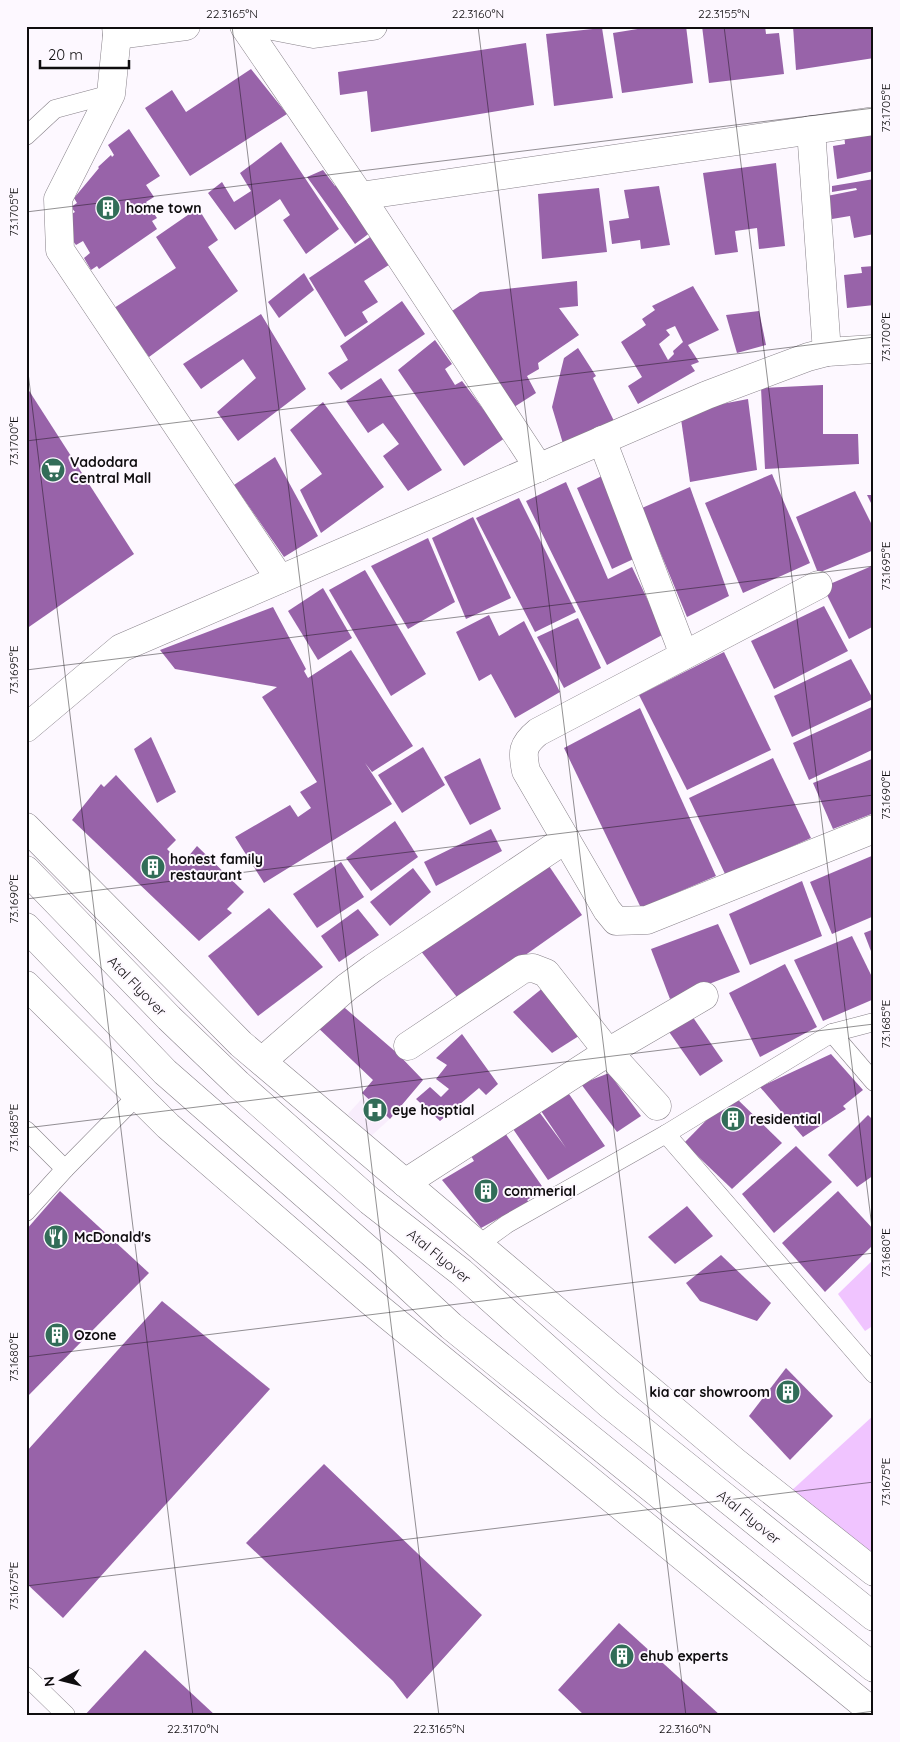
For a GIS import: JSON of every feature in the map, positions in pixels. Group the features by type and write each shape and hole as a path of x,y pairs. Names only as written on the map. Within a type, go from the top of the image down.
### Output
{"street":[{"path":"186,26 116,30 111,94 58,200 60,250 280,579"},
{"path":"244,26 360,196 539,468"},
{"path":"273,26 314,34 373,26"},
{"path":"360,196 874,121"},
{"path":"811,130 827,352"},
{"path":"26,728 121,648 708,395 808,357 827,352 874,349"},
{"path":"602,440 684,655"},
{"path":"818,585 538,732 527,741 523,755 526,771 607,910 616,921 647,920 874,830"},
{"path":"26,827 241,1044 734,1461 874,1572"},
{"path":"262,1061 347,987 373,968 566,839"},
{"name":"Atal Flyover","path":"26,870 169,1018 252,1097 370,1200 461,1272 609,1404 874,1617"},
{"path":"26,927 165,1072 451,1326 874,1668"},
{"path":"408,1046 517,973 524,969 533,968 546,973 608,1052 657,1106"},
{"path":"26,985 168,1126 369,1300 874,1713"},
{"path":"405,1183 608,1052 704,996"}],"lane":[{"path":"26,136 54,109 111,94"},
{"path":"478,1244 507,1224 666,1134 832,1034 874,1022"},
{"path":"832,1034 874,1082"},
{"path":"26,1212 64,1169 137,1096"},
{"path":"26,1130 64,1169"},
{"path":"666,1134 874,1374"},
{"path":"26,1676 66,1715"}],"shaded area":[{"name":"eye hosptial","path":"378,1081 404,1106 371,1136 348,1114"},
{"path":"874,1259 874,1325 865,1331 838,1294"},
{"path":"874,1415 874,1559 790,1492"}],"building":[{"path":"656,26 686,26 693,83 622,93 613,33"},
{"path":"702,26 765,26 766,34 779,33 784,74 709,83"},
{"path":"793,26 874,26 874,58 796,70"},
{"path":"602,28 613,98 554,106 546,34"},
{"path":"526,43 534,105 371,132 367,91 340,95 338,72"},
{"path":"251,69 287,114 190,176 145,108 172,90 186,112"},
{"name":"home town","path":"129,129 160,176 146,185 154,197 146,202 157,218 152,221 157,229 99,269 97,266 91,270 84,258 90,253 83,241 76,245 66,232 66,217 75,212 71,207 77,203 74,198 98,167 111,155 112,157 114,155 108,145"},
{"path":"874,129 874,171 837,179 833,146 845,144 844,134"},
{"path":"281,142 339,229 306,254 283,220 290,215 280,199 235,230 208,193 222,182 234,202 251,191 240,173"},
{"path":"776,163 785,246 759,249 757,228 735,231 738,252 715,255 703,173"},
{"path":"323,170 335,186 344,180 375,229 355,244 307,177"},
{"path":"874,179 874,234 854,238 850,216 832,219 827,196 857,190 856,188 832,192 832,186"},
{"path":"659,186 670,245 641,249 640,240 612,244 609,221 629,218 624,190"},
{"path":"599,188 607,252 542,259 538,194"},
{"path":"198,208 218,240 208,247 238,291 149,357 114,308 176,268 156,237"},
{"path":"376,233 395,261 364,281 378,302 362,312 368,322 345,337 309,278"},
{"path":"874,266 874,305 847,308 844,275 862,273 861,267"},
{"path":"304,273 314,290 279,318 268,302"},
{"path":"577,281 578,306 559,308 579,335 538,363 539,369 527,376 536,393 511,409 452,311 480,292"},
{"path":"693,286 719,330 688,345 699,362 691,365 695,371 638,404 628,386 642,377 621,342 646,325 642,319 655,310 652,306","holes":["675,326 683,342 673,351 674,354 668,360 659,344 670,335 666,330"]},
{"path":"402,301 425,334 341,390 328,373 348,360 340,346"},
{"path":"759,311 766,345 737,353 726,315"},
{"path":"261,314 306,389 238,441 217,412 256,378 243,359 201,389 183,364"},
{"path":"435,340 452,364 445,369 455,385 462,381 505,438 464,466 398,370"},
{"path":"578,348 596,376 593,378 615,423 564,447 552,407 564,358"},
{"path":"381,378 442,470 408,491 383,456 399,444 383,423 368,433 346,401"},
{"path":"823,385 823,434 858,434 859,464 765,469 761,388"},
{"name":"Vadodara Central Mall","path":"26,386 134,554 26,629"},
{"path":"748,399 757,470 690,482 680,412"},
{"path":"323,402 384,487 321,533 300,490 322,474 290,430"},
{"path":"275,457 318,536 284,557 234,485"},
{"path":"606,474 640,556 612,569 577,488"},
{"path":"772,474 810,563 743,593 705,503"},
{"path":"566,482 608,579 632,567 664,634 607,665 526,501"},
{"path":"690,487 729,596 687,617 642,508"},
{"path":"855,491 874,529 874,550 818,573 796,517"},
{"path":"867,495 874,495 874,509"},
{"path":"519,498 576,612 535,632 476,518"},
{"path":"473,517 511,598 466,619 432,538"},
{"path":"428,538 455,602 408,629 371,566"},
{"path":"874,565 874,626 849,639 823,587"},
{"path":"365,570 426,674 391,696 329,590"},
{"path":"323,588 352,638 318,660 288,611"},
{"path":"824,606 848,651 774,689 751,641"},
{"path":"273,607 306,669 304,671 308,678 351,650 413,746 372,772 365,763 392,804 264,883 235,837 290,805 298,817 311,808 300,792 317,782 262,697 277,687 175,669 160,650"},
{"path":"489,615 499,636 524,621 560,692 515,718 491,674 479,681 456,632"},
{"path":"578,618 601,668 564,688 537,637"},
{"path":"724,652 771,750 687,790 639,695"},
{"path":"851,659 873,699 792,737 774,696"},
{"path":"874,706 874,749 809,780 793,743"},
{"path":"640,708 716,876 641,908 564,748"},
{"path":"151,737 176,792 157,803 134,749"},
{"path":"423,747 445,785 402,813 378,775"},
{"path":"480,758 501,809 470,825 444,777"},
{"path":"773,758 811,838 726,876 689,798"},
{"path":"874,758 874,813 833,829 813,783"},
{"name":"honest family restaurant","path":"116,775 176,840 167,849 182,864 197,846 244,892 227,909 232,913 199,941 72,820 101,784 104,787"},
{"path":"395,821 418,857 371,891 346,858"},
{"path":"491,829 502,851 436,886 424,862"},
{"path":"874,855 874,916 832,934 810,882"},
{"path":"341,862 364,897 317,928 293,894"},
{"path":"547,863 582,915 460,1001 420,950"},
{"path":"413,868 431,892 390,926 370,902"},
{"path":"802,881 822,936 750,965 729,914"},
{"path":"269,908 323,967 258,1016 208,956"},
{"path":"358,909 379,935 339,962 321,936"},
{"path":"718,924 740,972 670,999 651,949"},
{"path":"874,929 874,959 864,933"},
{"path":"852,936 874,981 874,999 823,1021 794,960"},
{"path":"785,964 817,1027 760,1057 729,993"},
{"path":"544,987 582,1034 552,1053 513,1012"},
{"path":"338,1002 397,1053 423,1080 390,1119 362,1093 373,1080 313,1023"},
{"path":"690,1013 723,1061 700,1076 667,1029"},
{"path":"462,1034 498,1084 486,1095 479,1088 440,1121 416,1099 430,1087 441,1097 449,1089 436,1079 447,1065 436,1058"},
{"path":"831,1054 863,1090 843,1106 846,1109 803,1137 760,1087"},
{"path":"609,1073 641,1116 617,1132 581,1084"},
{"path":"569,1094 605,1146 548,1180 511,1126 537,1109 566,1148 541,1111"},
{"name":"residential","path":"732,1094 782,1143 732,1189 684,1143"},
{"name":"residential","path":"868,1115 874,1121 874,1175 857,1187 828,1155"},
{"name":"commerial","path":"505,1133 544,1189 527,1200 529,1202 481,1228 442,1180 474,1161 471,1156"},
{"path":"796,1146 832,1182 774,1233 742,1194"},
{"name":"Ozone","path":"60,1191 149,1273 26,1398 26,1230"},
{"path":"838,1191 874,1230 874,1244 825,1292 782,1243"},
{"path":"687,1206 713,1236 675,1264 648,1237"},
{"path":"721,1255 771,1303 757,1321 700,1301 686,1283"},
{"path":"162,1301 270,1389 63,1618 26,1583 26,1452"},
{"name":"kia car showroom","path":"786,1368 833,1416 790,1460 749,1416"},
{"path":"324,1464 482,1615 407,1699 393,1681 246,1543"},
{"name":"ehub experts","path":"619,1623 721,1716 585,1716 558,1690"},
{"path":"145,1650 216,1716 84,1716"}],"place":[{"name":"home town","path":"108,208"},
{"name":"Vadodara Central Mall","path":"53,470"},
{"name":"honest family restaurant","path":"153,867"},
{"name":"eye hosptial","path":"375,1110"},
{"name":"residential","path":"733,1119"},
{"name":"commerial","path":"486,1191"},
{"name":"McDonald's","path":"56,1237"},
{"name":"Ozone","path":"57,1335"},
{"name":"kia car showroom","path":"788,1392"},
{"name":"ehub experts","path":"622,1656"}]}
